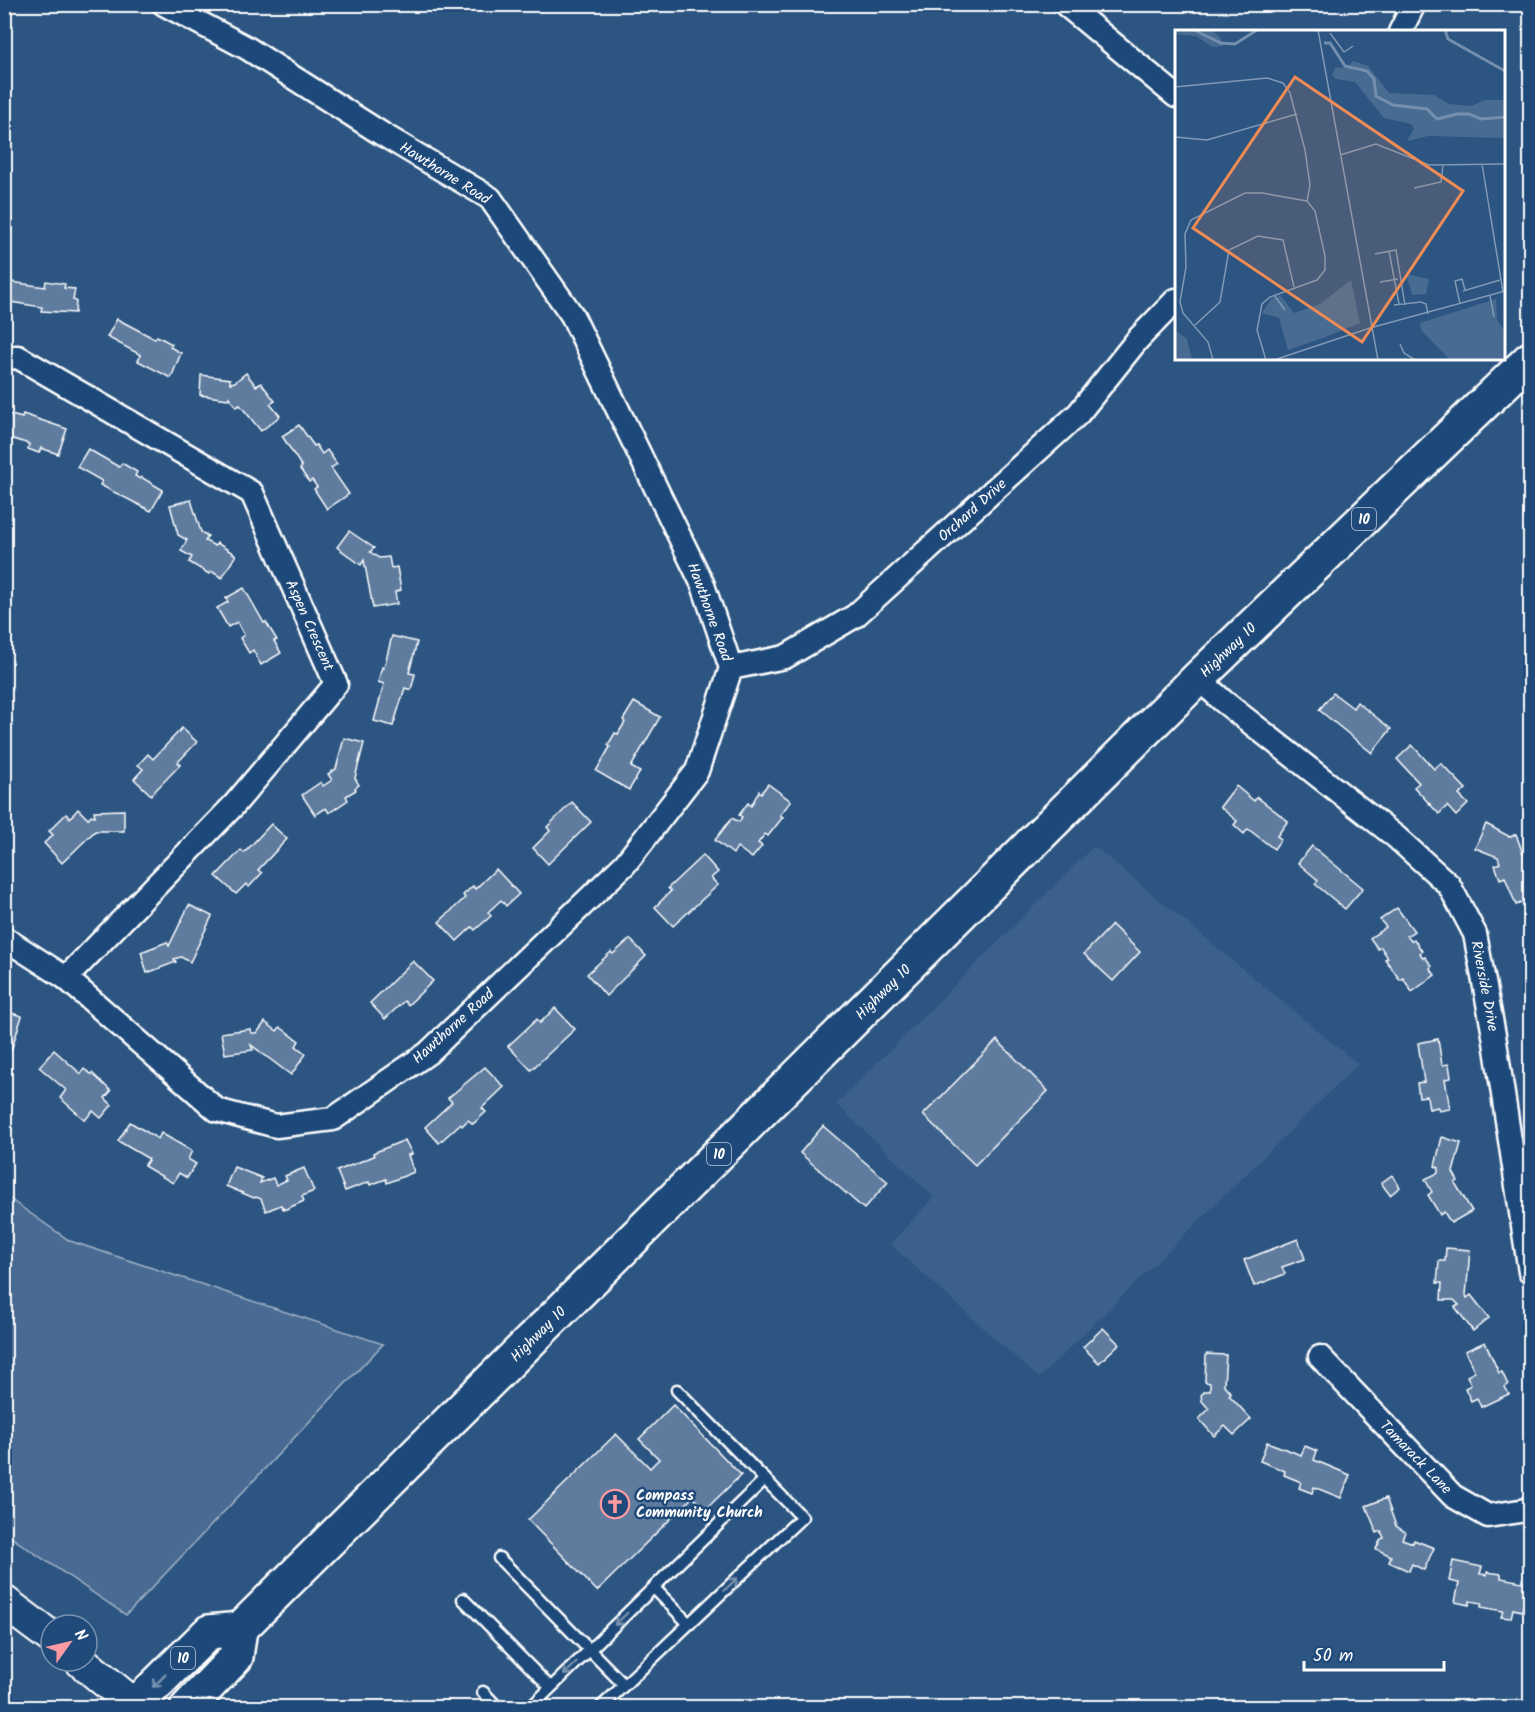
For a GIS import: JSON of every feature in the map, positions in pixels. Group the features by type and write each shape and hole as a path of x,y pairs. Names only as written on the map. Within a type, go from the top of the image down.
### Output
{"highway":[{"name":"Highway 10","path":"240,1629 1198,678 1530,359"},
{"name":"10","path":"135,1707 209,1632 240,1629 236,1657 187,1707"}],"main road":[{"path":"4,1602 39,1627"},
{"path":"95,1673 135,1707"}],"street":[{"name":"Hawthorne Road","path":"4,938 66,978 217,1110 276,1126 333,1119 428,1053 625,864 698,771 731,668 703,585 573,315 490,198 382,134 247,48 164,4"},
{"path":"1065,4 1175,95"},
{"path":"1401,30 1414,4"},
{"name":"Orchard Drive","path":"731,668 785,657 855,616 1078,414 1137,339 1175,301"},
{"name":"Aspen Crescent","path":"4,358 18,357 252,493 336,684 234,805 66,978"},
{"name":"Riverside Drive","path":"1198,678 1223,701 1396,837 1449,885 1475,934 1494,1035 1530,1272"},
{"name":"Tamarack Lane","path":"1320,1357 1453,1496 1488,1516 1526,1510 1530,1507"}],"lane":[{"path":"600,1707 802,1517 677,1390"},
{"path":"530,1707 765,1479"},
{"path":"499,1558 624,1685"},
{"path":"654,1588 689,1624"},
{"path":"463,1599 550,1687"},
{"path":"483,1692 498,1707"}],"shaded area":[{"path":"1094,846 1358,1064 1039,1378 890,1244 934,1197 836,1104"},
{"path":"4,1195 70,1241 383,1344 126,1615 5,1533"}],"building":[{"path":"4,281 45,287 46,281 65,284 64,288 75,289 73,300 76,301 75,313 41,311 42,307 4,301"},
{"path":"117,319 155,339 157,336 172,344 170,347 181,353 171,378 138,361 141,355 107,337"},
{"path":"246,373 256,386 261,383 275,401 270,404 280,416 261,431 240,405 236,407 229,397 228,399 200,395 201,375 230,379 230,383 235,382"},
{"path":"4,413 22,418 23,414 67,429 58,454 41,448 39,453 28,449 29,444 4,436"},
{"path":"299,425 322,454 327,450 337,464 331,468 349,494 327,509 314,489 317,487 312,480 309,482 300,469 302,467 282,436"},
{"path":"88,449 119,467 122,463 137,472 135,476 163,490 151,511 100,485 102,481 77,467"},
{"path":"191,500 201,532 208,536 205,541 215,546 217,543 236,555 222,578 211,571 209,574 189,562 192,557 181,551 187,540 178,535 170,505"},
{"path":"349,531 374,548 370,552 379,558 389,557 391,568 397,567 401,590 395,592 397,604 373,608 364,560 361,565 337,547"},
{"path":"244,588 264,623 266,622 277,640 274,641 281,653 261,665 253,650 249,653 240,638 244,635 237,622 228,627 217,608 228,602 226,598"},
{"path":"392,636 417,642 409,673 415,674 411,690 405,688 393,726 374,721 384,684 378,682"},
{"path":"1333,693 1353,708 1357,702 1391,729 1372,753 1319,710"},
{"path":"634,702 660,717 631,767 640,772 629,790 596,771 610,747 608,745 615,733 618,734"},
{"path":"182,728 197,742 178,762 180,765 151,795 134,779 143,769 138,765 148,754 153,759"},
{"path":"344,738 364,743 355,778 359,785 355,788 356,790 346,796 348,800 329,813 326,808 315,815 302,795 321,782 323,786 332,780 328,774 336,769"},
{"path":"1412,745 1434,769 1441,763 1466,789 1459,795 1468,804 1456,816 1447,806 1439,814 1414,787 1419,783 1397,759"},
{"path":"768,784 791,801 780,815 783,817 768,836 765,834 758,843 762,846 752,858 737,847 733,854 715,840 732,818 739,822 742,817 739,815 748,803 751,806 759,791 761,793"},
{"path":"1236,786 1254,801 1257,797 1288,821 1277,836 1281,839 1274,849 1248,829 1244,834 1234,825 1237,821 1220,807"},
{"path":"572,802 591,822 548,864 533,848 550,831 547,827"},
{"path":"78,809 88,819 91,815 95,816 94,811 124,810 124,831 95,831 62,863 44,843 53,835 49,831 66,814 70,818"},
{"path":"271,824 287,839 258,870 262,873 249,887 246,884 236,894 216,876 241,850 244,853"},
{"path":"1486,824 1510,837 1516,834 1523,854 1530,851 1530,900 1516,905 1505,877 1500,879 1495,865 1500,863 1498,857 1475,848"},
{"path":"1312,846 1363,888 1345,909 1315,884 1318,880 1298,863"},
{"path":"703,855 718,872 711,878 718,885 673,926 655,907 671,891 668,888"},
{"path":"496,869 519,894 506,906 501,900 488,912 491,916 475,930 472,927 457,941 439,922 465,898 463,895 473,886 475,889"},
{"path":"189,905 212,916 190,962 181,957 174,959 176,962 147,973 141,952 167,942 169,946"},
{"path":"1397,908 1414,931 1407,936 1411,941 1414,939 1422,951 1420,953 1423,958 1425,957 1432,966 1430,968 1435,975 1412,992 1403,978 1400,980 1385,959 1388,958 1381,947 1378,949 1370,938 1386,927 1380,920"},
{"path":"1112,925 1140,952 1113,981 1084,954"},
{"path":"630,939 646,956 606,996 587,974 611,952 613,954"},
{"path":"413,961 433,981 408,1005 404,1001 385,1019 370,1003"},
{"path":"555,1008 575,1029 531,1070 508,1046 537,1019 540,1023"},
{"path":"4,1011 22,1016 10,1054 4,1052"},
{"path":"265,1022 277,1031 280,1027 299,1041 296,1046 306,1054 291,1075 251,1045 253,1050 225,1054 221,1033 250,1029 251,1033 257,1033"},
{"path":"1438,1039 1442,1065 1449,1064 1451,1078 1445,1079 1450,1109 1439,1111 1438,1107 1429,1109 1427,1096 1419,1097 1417,1083 1424,1082 1418,1043"},
{"path":"997,1040 1048,1091 975,1165 923,1115"},
{"path":"54,1050 81,1074 84,1069 92,1073 111,1091 105,1098 112,1105 101,1118 93,1111 85,1120 60,1098 66,1090 39,1067"},
{"path":"485,1067 504,1087 482,1108 486,1112 473,1124 468,1120 462,1126 460,1124 439,1143 425,1127 452,1102 448,1098"},
{"path":"130,1122 158,1139 161,1133 192,1151 188,1159 196,1164 187,1178 179,1173 173,1183 144,1166 149,1159 118,1141"},
{"path":"823,1126 888,1182 864,1209 800,1153"},
{"path":"1442,1137 1461,1143 1453,1172 1458,1181 1455,1183 1472,1211 1451,1223 1444,1212 1440,1215 1428,1195 1432,1192 1425,1179 1438,1173 1439,1168 1435,1166"},
{"path":"405,1140 412,1154 408,1155 414,1172 387,1183 386,1179 370,1185 369,1182 345,1191 337,1171"},
{"path":"234,1167 262,1178 260,1183 273,1178 276,1185 287,1180 285,1176 304,1168 314,1191 302,1196 304,1201 284,1210 281,1205 266,1211 261,1199 226,1186"},
{"path":"1392,1175 1400,1187 1390,1195 1381,1183"},
{"path":"1298,1239 1305,1259 1282,1267 1285,1274 1254,1286 1244,1260"},
{"path":"1446,1248 1470,1250 1466,1295 1467,1298 1471,1295 1489,1318 1473,1331 1455,1307 1459,1305 1454,1300 1441,1300 1442,1283 1437,1283 1439,1261 1445,1261"},
{"path":"1103,1328 1119,1344 1099,1363 1083,1347"},
{"path":"1485,1342 1499,1373 1502,1372 1508,1385 1505,1387 1509,1394 1481,1407 1477,1398 1471,1401 1465,1388 1471,1385 1467,1376 1475,1372 1465,1351"},
{"path":"1206,1354 1226,1355 1224,1385 1231,1393 1229,1395 1251,1419 1234,1435 1225,1426 1214,1436 1199,1419 1209,1409 1202,1401 1201,1395 1205,1391 1210,1391 1210,1383 1205,1382"},
{"name":"Compass Community Church","path":"673,1405 741,1475 705,1510 693,1497 597,1591 528,1520 616,1434 650,1468 659,1459 639,1439"},
{"path":"1267,1442 1301,1455 1305,1446 1317,1451 1314,1460 1350,1475 1341,1498 1314,1487 1312,1493 1299,1488 1301,1482 1284,1475 1285,1471 1260,1461"},
{"path":"1386,1498 1396,1526 1405,1532 1402,1539 1413,1543 1414,1540 1434,1548 1424,1570 1412,1564 1409,1571 1389,1562 1391,1556 1376,1549 1381,1539 1384,1538 1381,1531 1377,1533 1366,1506"},
{"path":"1453,1561 1482,1567 1480,1574 1487,1575 1487,1572 1501,1574 1501,1578 1528,1583 1522,1611 1513,1609 1511,1618 1501,1617 1503,1611 1481,1607 1482,1603 1470,1601 1469,1605 1455,1602 1459,1583 1449,1581"}],"place":[{"name":"Compass Community Church","path":"615,1504"}]}
